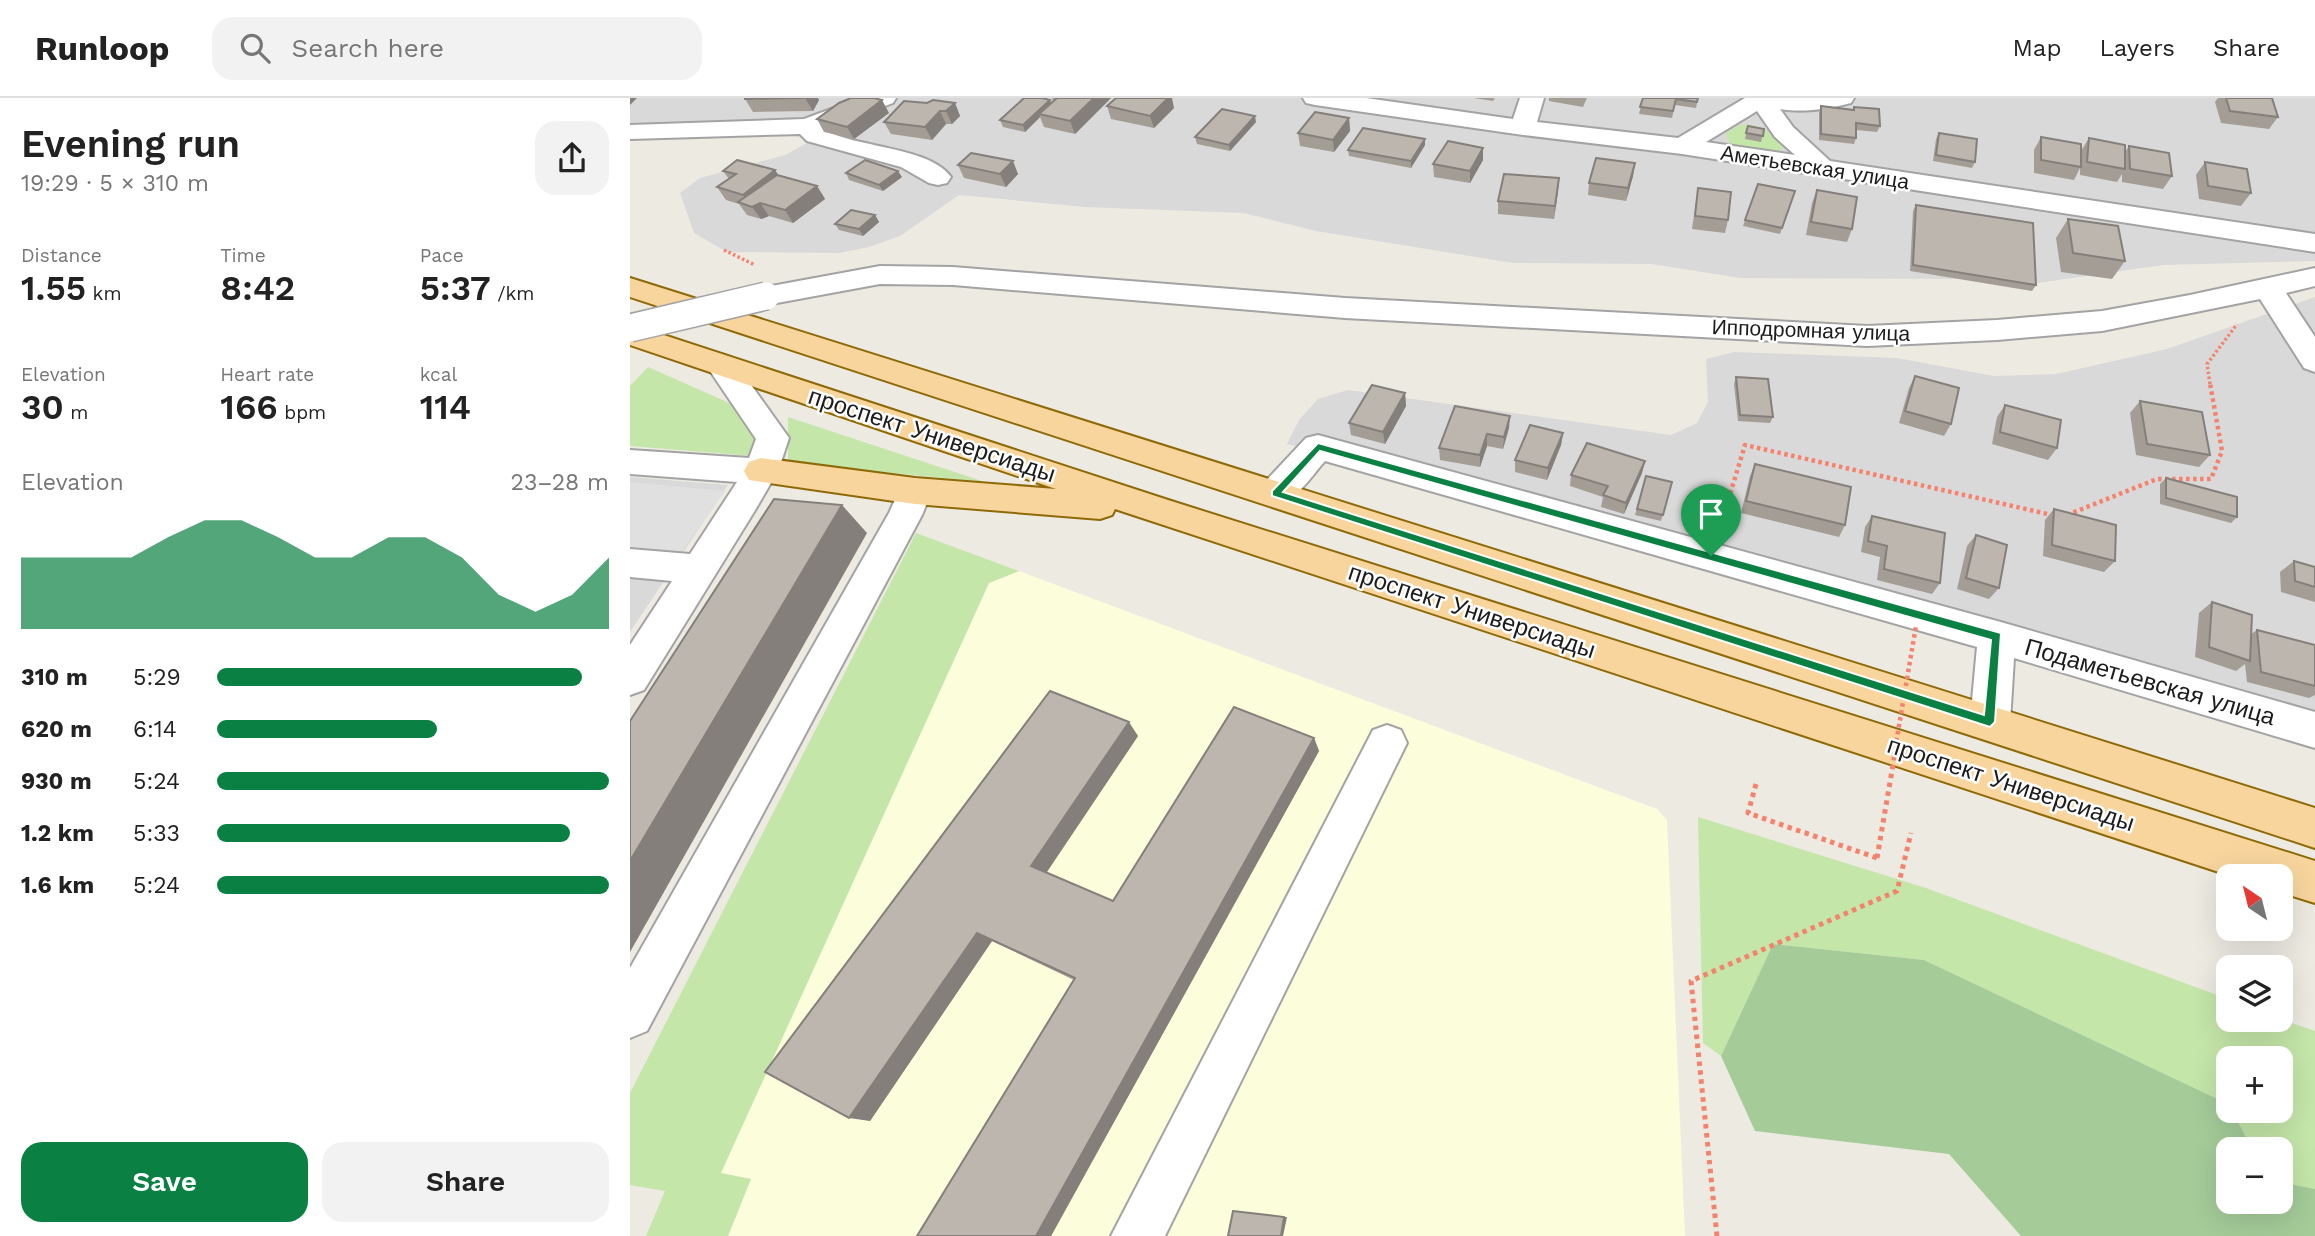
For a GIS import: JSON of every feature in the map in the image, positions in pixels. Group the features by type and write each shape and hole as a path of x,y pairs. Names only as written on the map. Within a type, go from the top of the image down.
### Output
{"main road":[{"name":"проспект Универсиады","path":"630,287 2315,828"},
{"name":"проспект Универсиады","path":"630,334 1160,511 2315,882"},
{"path":"761,471 915,491 1160,511"}],"street":[{"path":"630,132 807,127 884,98"},
{"name":"Аметьевская улица","path":"1319,98 1523,128 1682,146 2315,243"},
{"path":"1523,128 1532,98"},
{"path":"1682,146 1761,99 1793,104 1842,98"},
{"path":"1761,99 1784,132 1823,168"},
{"path":"807,127 817,136 910,162 938,177"},
{"name":"Ипподромная улица","path":"630,328 764,282 880,275 953,276 1345,308 1867,336 1997,330 2102,321 2315,277"},
{"path":"2268,288 2315,361"},
{"path":"634,666 761,471 773,438 720,365"},
{"name":"Подаметьевская улица","path":"1275,493 1318,447 1997,637 2315,730"},
{"path":"630,462 761,471"},
{"path":"630,1014 898,527 915,491"},
{"path":"630,563 699,569"},
{"path":"1990,722 1997,637"},
{"path":"1137,1236 1387,743"}],"path":[{"path":"724,250 764,282"},
{"path":"1711,556 1745,445 2061,518 2157,479 2211,479 2222,451 2207,364 2239,322"},
{"path":"1756,784 1748,813 1877,858 1916,626"},
{"path":"1717,1236 1691,981 1897,891 1911,833"}],"shaded area":[{"path":"630,98 2315,98 2315,261 2163,265 2010,287 1982,279 1740,278 1652,264 1513,263 1316,231 1244,213 1085,207 959,195 900,236 869,247 839,253 727,252 694,233 680,193 700,178 785,155 807,143 800,133 630,140"},
{"path":"2315,297 2315,730 1518,505 1287,444 1299,420 1318,399 1348,390 1671,435 1697,423 1708,402 1706,359 1734,352 1897,358 1994,376 2056,374 2167,349"},
{"path":"630,477 728,485 630,632"},
{"path":"630,482 725,491 663,578 630,575"},
{"path":"1019,571 1657,809 1667,820 1685,1236 728,1236 751,1179 720,1173 989,583"}],"green space":[{"path":"1740,125 1758,126 1768,131 1782,143 1782,150 1758,154 1733,146 1726,133"},
{"path":"648,367 745,410 760,440 754,456 630,446 630,386"},
{"path":"788,417 985,482 788,463"},
{"path":"916,533 1019,571 989,583 721,1173 751,1179 728,1236 646,1236 665,1191 630,1185 630,1093"},
{"path":"1698,817 1926,888 2216,995 2216,1032 2293,1032 2293,1023 2315,1031 2315,1189 2293,1185 2293,1137 2246,1137 2238,1123 2293,1123 2293,1046 2216,1046 2216,1098 1924,960 1773,944 1721,1056 1703,1043"},
{"path":"1773,944 1924,960 2216,1098 2216,1123 2238,1123 2246,1137 2216,1137 2216,1214 2293,1214 2293,1185 2315,1189 2315,1236 2021,1236 1949,1154 1755,1131 1721,1056"}],"building":[{"path":"851,98 882,100 847,127 817,119 839,103"},
{"path":"1024,98 1050,100 1023,125 1000,120"},
{"path":"1057,98 1094,98 1070,121 1039,114"},
{"path":"1116,98 1168,98 1150,116 1107,106"},
{"path":"1643,98 1698,98 1697,102 1676,99 1673,111 1640,107"},
{"path":"2226,98 2272,98 2278,117 2230,111"},
{"path":"933,100 955,103 946,111 940,111 925,127 884,122 904,101 927,103"},
{"path":"1821,106 1854,110 1854,107 1879,109 1880,126 1856,123 1856,138 1821,134"},
{"path":"1222,109 1255,116 1229,145 1195,137"},
{"path":"1315,112 1349,118 1333,140 1298,133"},
{"path":"1748,126 1764,129 1763,136 1746,133"},
{"path":"1363,128 1425,139 1411,161 1348,150"},
{"path":"1939,133 1977,139 1975,162 1936,155"},
{"path":"2041,137 2081,144 2081,167 2041,160"},
{"path":"2089,138 2125,145 2125,169 2087,162"},
{"path":"1448,141 1483,148 1470,171 1433,164"},
{"path":"2129,146 2169,153 2172,176 2130,169"},
{"path":"971,153 1013,161 1000,174 958,165"},
{"path":"1596,158 1635,163 1628,188 1589,183"},
{"path":"737,160 775,170 743,195 717,187 736,174 723,171"},
{"path":"865,160 898,171 879,185 846,173"},
{"path":"2205,162 2247,169 2251,193 2208,186"},
{"path":"1504,174 1559,178 1555,206 1498,201"},
{"path":"777,175 817,186 785,210 760,203 752,207 738,202"},
{"path":"1758,184 1795,191 1782,228 1745,220"},
{"path":"1698,188 1731,192 1728,220 1695,216"},
{"path":"1817,190 1857,197 1852,229 1811,222"},
{"path":"1916,205 2033,223 2036,285 1913,265"},
{"path":"851,210 875,215 859,229 835,224"},
{"path":"2068,219 2118,226 2125,261 2073,253"},
{"path":"1915,376 1959,388 1951,424 1905,411"},
{"path":"1736,377 1768,379 1773,417 1740,415"},
{"path":"1372,385 1405,393 1383,432 1349,423"},
{"path":"2140,401 2202,412 2210,455 2147,444"},
{"path":"2005,405 2061,420 2057,448 2000,432"},
{"path":"1455,406 1510,416 1504,437 1487,434 1480,455 1439,448"},
{"path":"1530,425 1563,433 1548,468 1515,460"},
{"path":"1587,443 1645,461 1626,503 1603,495 1608,486 1571,475"},
{"path":"1755,464 1851,487 1845,525 1746,501"},
{"path":"1646,476 1672,482 1663,515 1637,509"},
{"path":"2166,478 2237,497 2237,517 2166,498"},
{"path":"774,499 842,505 630,861 630,721"},
{"path":"2054,509 2116,525 2115,561 2052,545"},
{"path":"1872,516 1945,533 1940,583 1884,569 1887,546 1868,541"},
{"path":"1976,535 2007,545 1999,588 1966,578"},
{"path":"2294,561 2315,567 2315,587 2295,581"},
{"path":"2212,602 2252,615 2250,661 2209,647"},
{"path":"2257,630 2315,645 2315,686 2261,672"},
{"path":"1050,691 1129,722 1031,866 1113,901 1234,707 1314,738 1036,1236 917,1236 1075,978 977,933 849,1118 765,1072"},
{"path":"1233,1211 1284,1217 1281,1236 1228,1236"}],"route":[{"path":"1318,447 1711,556 1997,637 1990,722 1275,493 1318,447"}]}
